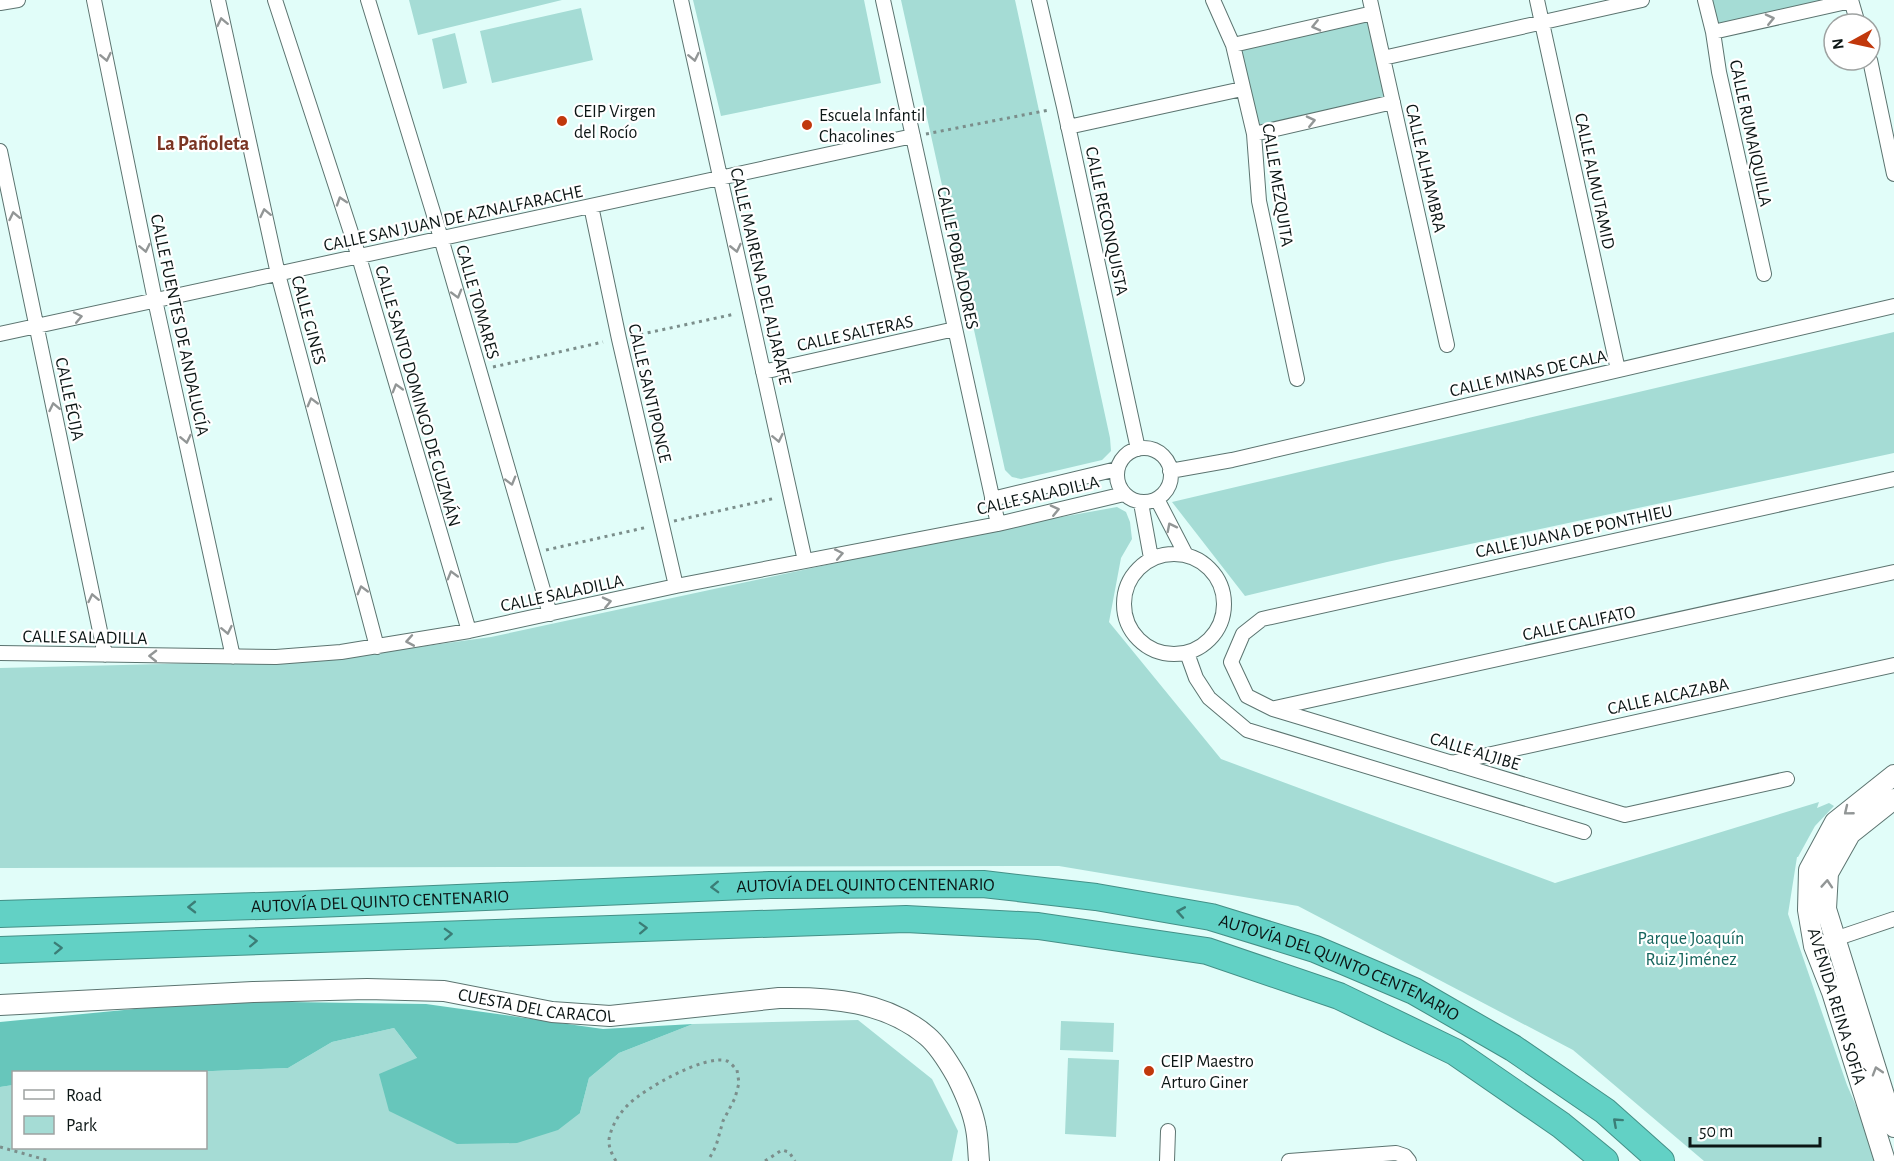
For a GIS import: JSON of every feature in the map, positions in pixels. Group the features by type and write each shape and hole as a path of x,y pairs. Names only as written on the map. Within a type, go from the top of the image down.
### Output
{"highway":[{"name":"AUTOVÍA DEL QUINTO CENTENARIO","path":"0,914 292,905 770,885 983,884 1096,897 1211,917 1315,949 1414,992 1513,1048 1550,1073 1605,1111 1661,1161"},
{"name":"AUTOVÍA DEL QUINTO CENTENARIO","path":"0,950 906,919 1038,926 1207,951 1340,996 1455,1052 1561,1125 1605,1161"}],"main road":[{"name":"AVENIDA REINA SOFÍA","path":"1885,1161 1832,992 1814,946 1808,910 1809,870 1835,822 1894,775"},
{"name":"AVENIDA REINA SOFÍA","path":"1894,800 1851,834 1828,873 1826,909 1894,1127"},
{"name":"CUESTA DEL CARACOL","path":"0,1005 253,992 377,989 444,991 552,1012 610,1016 779,998 839,1000 869,1006 900,1017 929,1037 950,1065 964,1091 976,1129 979,1161"}],"street":[{"path":"0,3 18,0"},
{"name":"CALLE FUENTES DE ANDALUCÍA","path":"94,0 155,300 233,657"},
{"name":"CALLE GINES","path":"218,0 278,274 376,647"},
{"name":"CALLE SANTO DOMINGO DE GUZMÁN","path":"275,0 359,257 469,631"},
{"name":"CALLE TOMARES","path":"368,0 441,238 550,614"},
{"name":"CALLE MAIRENA DEL ALJARAFE","path":"681,0 805,561"},
{"name":"CALLE POBLADORES","path":"883,0 998,524"},
{"name":"CALLE RECONQUISTA","path":"1039,0 1138,449"},
{"name":"CALLE MEZQUITA","path":"1213,0 1233,45 1254,134 1259,201 1297,379"},
{"name":"CALLE ALMUTAMID","path":"1537,0 1618,370"},
{"path":"1383,58 1642,0"},
{"name":"CALLE RUMAIQUILLA","path":"1705,0 1764,274"},
{"path":"1713,32 1851,0"},
{"path":"1233,45 1371,7"},
{"name":"CALLE ALHAMBRA","path":"1371,7 1447,345"},
{"path":"1873,72 1894,174"},
{"path":"1068,127 1242,89"},
{"path":"1254,134 1393,102"},
{"name":"CALLE SAN JUAN DE AZNALFARACHE","path":"0,334 913,136"},
{"name":"CALLE ÉCIJA","path":"0,151 105,655"},
{"name":"CALLE SANTIPONCE","path":"591,206 676,586"},
{"name":"CALLE MINAS DE CALA","path":"1170,471 1232,460 1894,306"},
{"name":"CALLE SALTERAS","path":"764,372 955,329"},
{"path":"1146,448 1155,451 1167,463 1170,471 1168,487 1157,499 1141,502 1132,500 1119,487 1117,469 1125,456 1138,449 1146,448"},
{"name":"CALLE SALADILLA","path":"992,499 1117,469"},
{"name":"CALLE JUANA DE PONTHIEU","path":"1262,619 1894,479"},
{"name":"CALLE SALADILLA","path":"0,653 233,657 314,655 376,647 469,631 676,586 998,524 1124,494"},
{"path":"1157,499 1186,555"},
{"path":"1141,502 1151,558"},
{"path":"1168,554 1186,555 1201,561 1214,572 1222,587 1225,603 1222,620 1214,635 1202,646 1187,653 1170,655 1154,651 1130,630 1124,614 1124,598 1128,582 1138,568 1151,558 1168,554"},
{"name":"CALLE CALIFATO","path":"1273,709 1894,572"},
{"name":"CALLE ALJIBE","path":"1262,619 1243,634 1231,662 1247,696 1273,709 1450,763 1625,815 1787,779"},
{"path":"1187,653 1196,678 1209,698 1247,730 1584,832"},
{"name":"CALLE ALCAZABA","path":"1450,763 1894,665"},
{"path":"1814,946 1894,920"},
{"path":"1167,1161 1168,1131"},
{"path":"1289,1161 1396,1153 1405,1156 1409,1161"}],"path":[{"path":"913,136 1064,107"},
{"path":"616,1161 610,1151 609,1137 614,1124 630,1102 676,1073 714,1060 728,1061 737,1070 739,1083 735,1098 723,1121 716,1146 708,1161"},
{"path":"0,1147 50,1161"},
{"path":"765,1161 782,1150 789,1152 795,1161"}],"green space":[{"path":"409,0 562,0 418,35"},
{"path":"693,0 864,0 881,83 721,116"},
{"path":"901,0 1015,0 1110,438 1111,451 1102,460 1021,479 1012,477 1005,470"},
{"path":"1711,0 1826,0 1717,25"},
{"path":"581,8 593,60 492,83 480,31"},
{"path":"1370,20 1387,97 1259,126 1241,50"},
{"path":"455,33 467,83 443,89 432,39"},
{"path":"1894,332 1894,453 1387,562 1245,596 1172,502"},
{"name":"Parque Joaquín Ruiz Jiménez","path":"1117,507 1126,512 1132,539 1121,558 1109,622 1221,759 1555,883 1819,802 1817,808 1829,803 1834,806 1815,826 1797,857 1788,914 1847,1085 1880,1161 1704,1161 1573,1050 1298,906 1059,866 0,868 0,668 323,660 491,637 989,530"},
{"path":"858,1020 932,1079 958,1131 952,1161 0,1161 0,1087 12,1085 12,1149 207,1149 207,1071 288,1068 332,1042 394,1028 417,1058 580,1113 589,1078 619,1053 693,1024"},
{"path":"1061,1021 1114,1023 1113,1052 1060,1050"},
{"path":"1068,1058 1119,1060 1116,1137 1065,1134"}],"shaded area":[{"path":"217,1001 426,1004 603,1029 693,1024 619,1053 589,1078 580,1113 558,1130 517,1143 457,1144 389,1111 379,1074 417,1058 394,1028 332,1042 288,1068 207,1071 12,1071 12,1085 0,1087 0,1022"}],"place":[{"name":"CEIP Virgen del Rocío","path":"562,121"},
{"name":"Escuela Infantil Chacolines","path":"807,125"},
{"name":"CEIP Maestro Arturo Giner","path":"1149,1071"}],"district":[{"name":"La Pañoleta","path":"203,143"}]}
